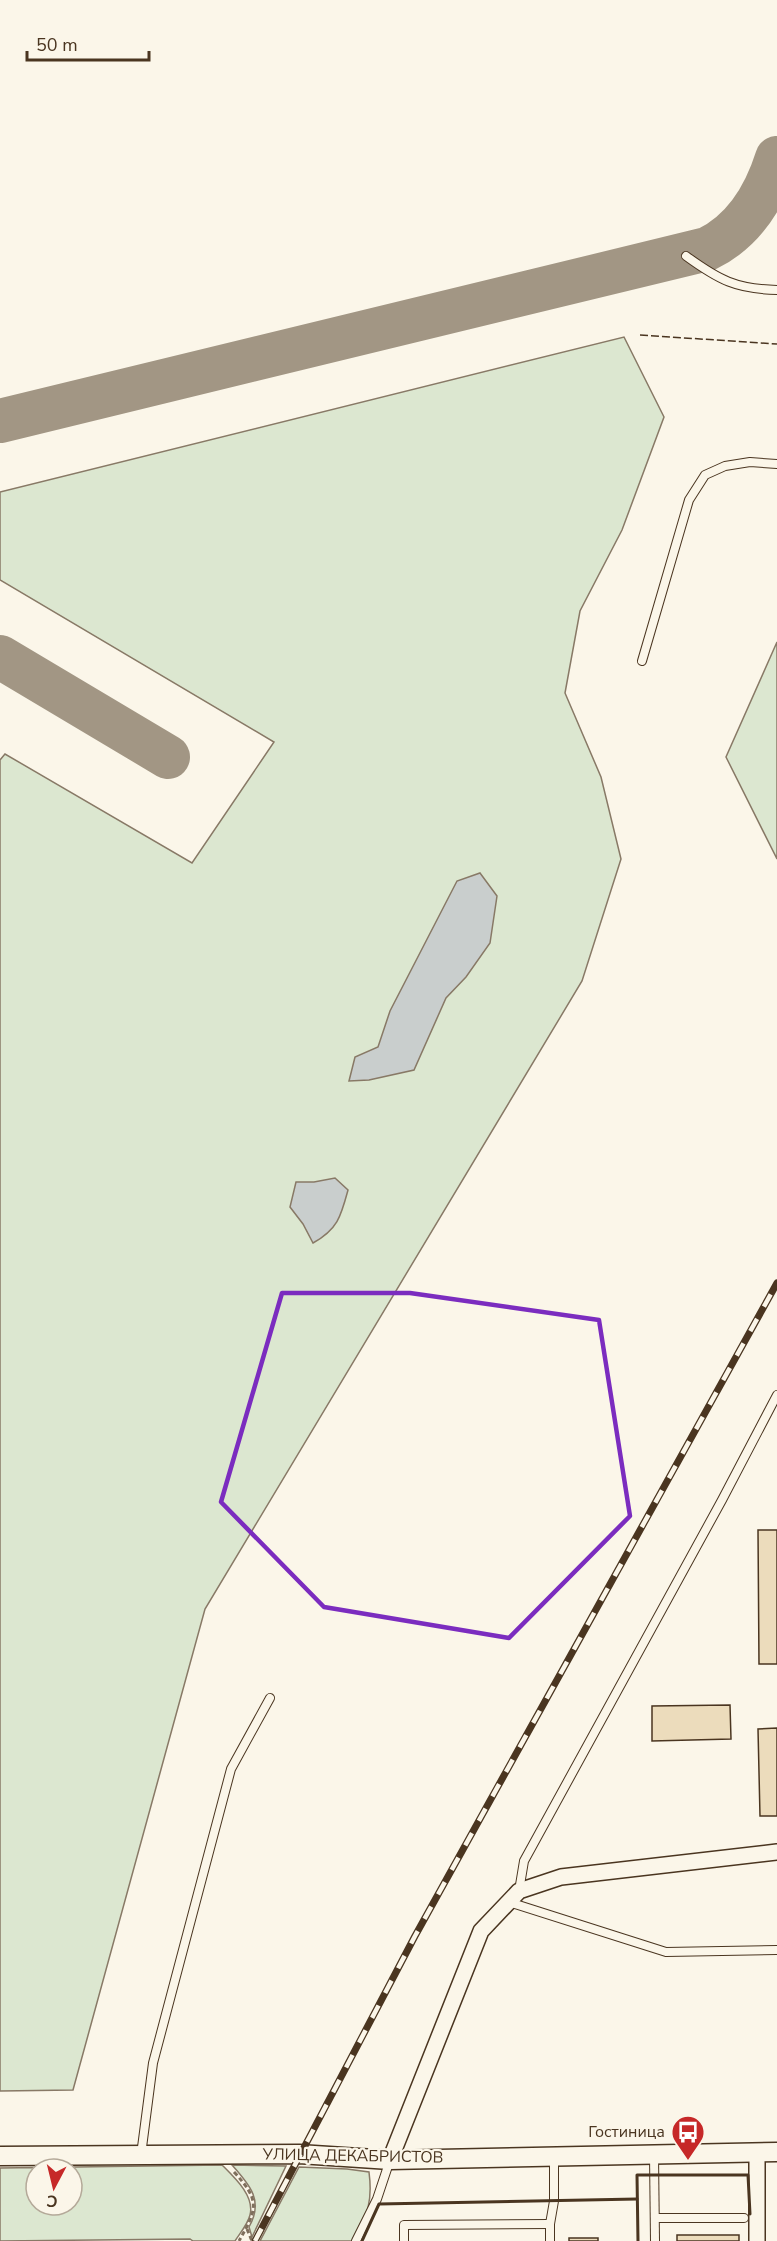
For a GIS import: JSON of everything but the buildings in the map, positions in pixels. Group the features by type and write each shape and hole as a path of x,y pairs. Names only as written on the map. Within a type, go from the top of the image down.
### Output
{"street":[{"path":"390,2160 481,1931 514,1896 561,1877 777,1852"},
{"path":"757,2152 757,2241"},
{"name":"УЛИЦА ДЕКАБРИСТОВ","path":"0,2156 299,2154 390,2160 777,2152"}],"lane":[{"path":"686,256 711,275 739,287 777,290"},
{"path":"642,661 689,500 705,476 725,466 750,462 777,464"},
{"path":"777,1395 524,1861 514,1896 666,1952 777,1950"},
{"path":"141,2155 153,2063 231,1769 270,1698"},
{"path":"654,2153 655,2241"},
{"path":"550,2241 550,2223 555,2201 554,2155"},
{"path":"357,2241 378,2199 390,2160"},
{"path":"655,2218 744,2218"},
{"path":"404,2241 404,2225 550,2223"}],"path":[{"path":"210,2155 214,2150 240,2179 254,2200 253,2215 239,2241"},
{"path":"247,2227 252,2241"}],"highlighted area":[{"path":"282,1293 410,1293 599,1320 630,1516 509,1638 324,1607 221,1502"}],"green space":[{"path":"624,337 664,417 622,530 580,611 565,693 601,777 621,859 582,981 205,1609 73,2090 0,2091 0,760 5,754 192,863 274,742 0,580 0,492"},
{"path":"777,642 777,859 726,757"},
{"path":"222,2165 247,2194 251,2208 246,2225 235,2241 193,2241 190,2239 0,2241 0,2168 24,2168 24,2217 84,2217 84,2167"},
{"path":"232,2165 286,2166 252,2237 249,2227 253,2218 255,2201 244,2179"},
{"path":"299,2167 369,2172 368,2208 354,2241 260,2241"}],"shaded area":[{"path":"480,873 497,896 490,943 466,977 446,998 414,1070 369,1080 349,1081 355,1057 378,1047 390,1011 457,881"},
{"path":"335,1178 348,1190 343,1207 333,1227 313,1243 303,1224 290,1207 296,1182 314,1182"}],"taxiway":[{"path":"0,421 707,249 732,233 751,211 766,186 777,158"},
{"path":"0,657 168,757"}],"railway":[{"path":"255,2241 415,1936 777,1283"}],"fence":[{"path":"640,335 777,344"}],"wall":[{"path":"638,2241 637,2175 748,2175 750,2214"},
{"path":"362,2241 379,2204 637,2199"}],"place":[{"name":"Гостиница","path":"688,2161"}]}
